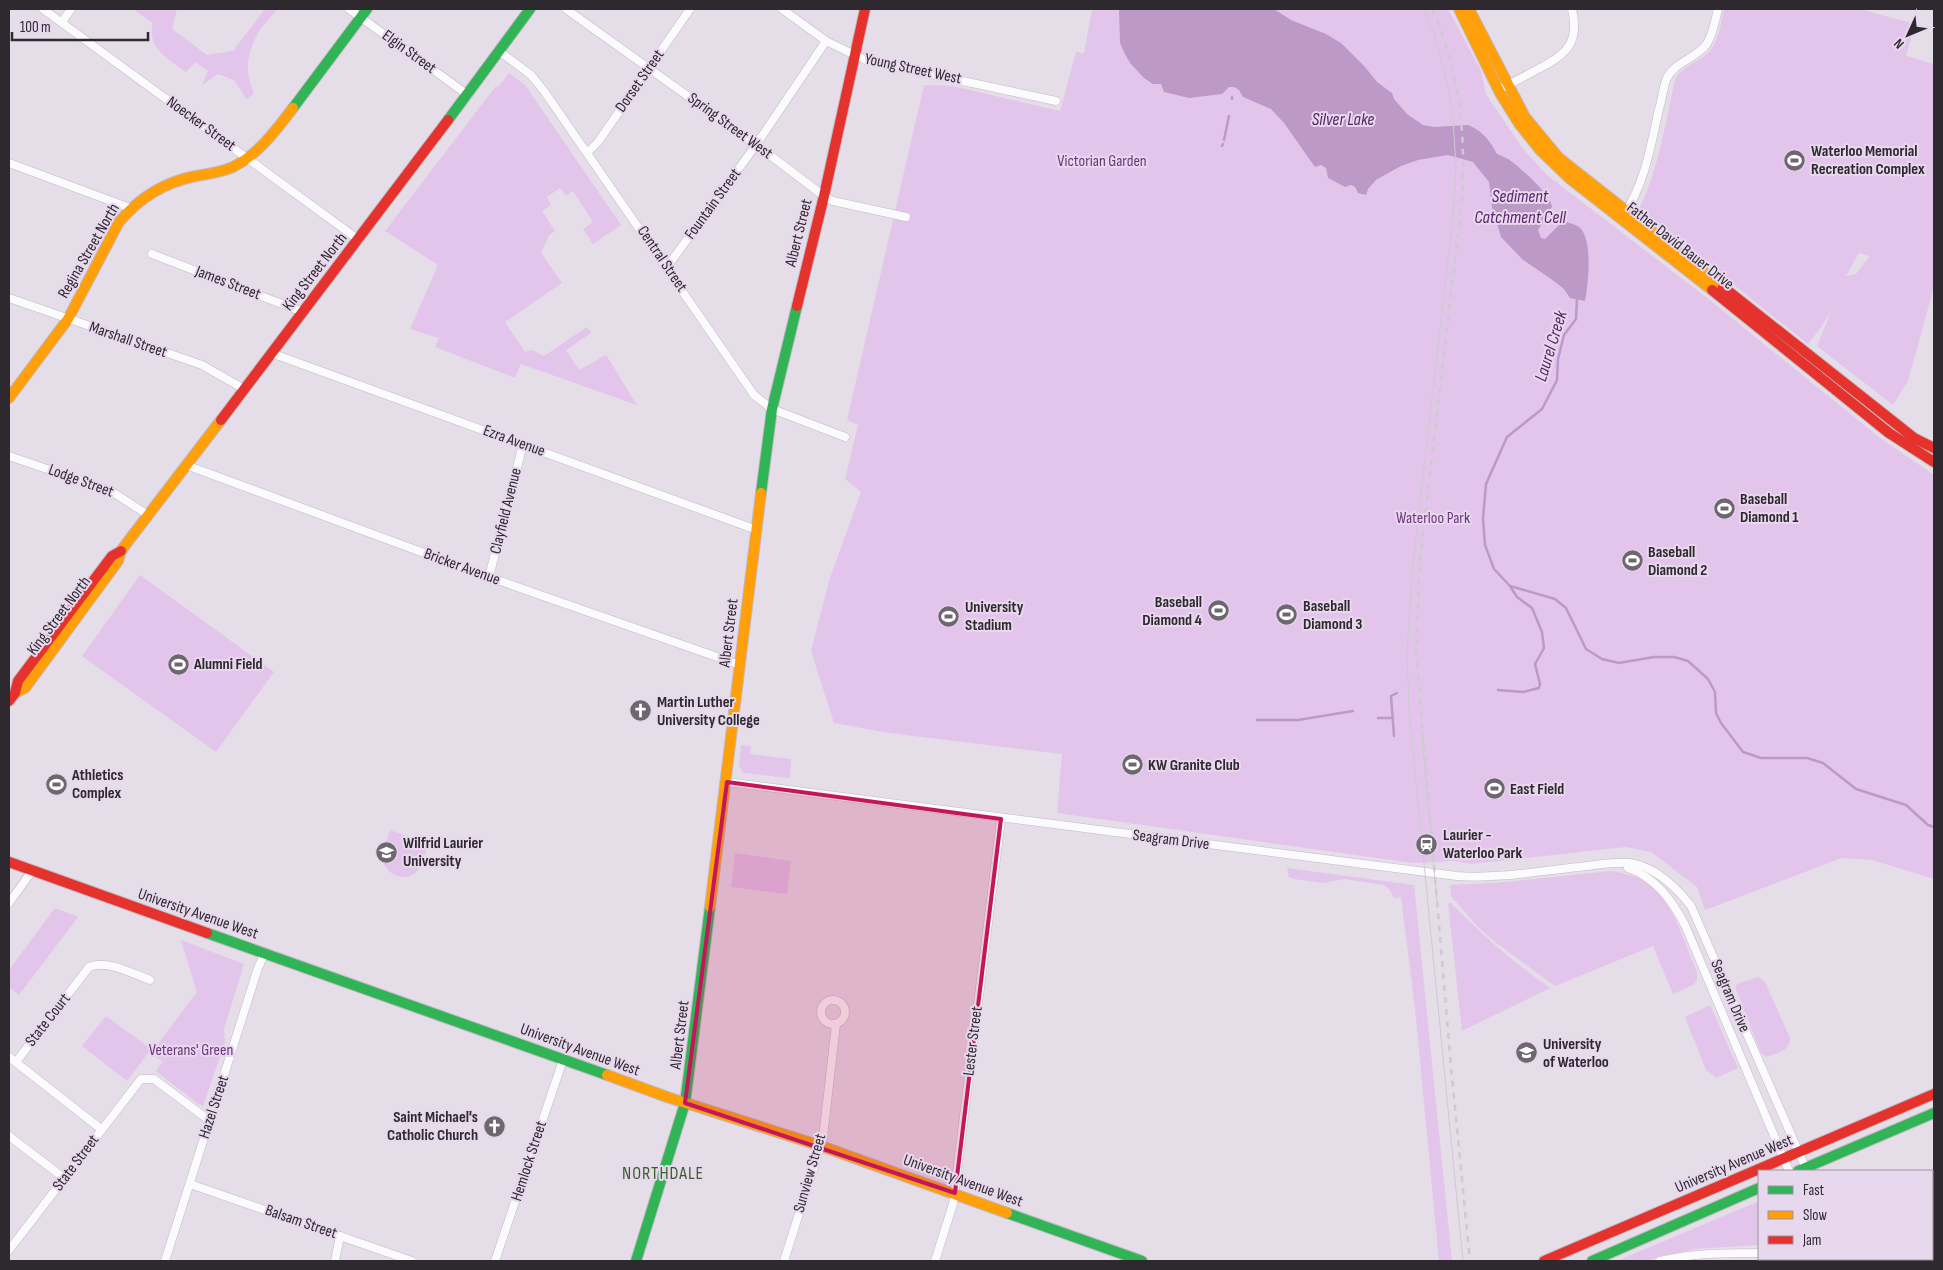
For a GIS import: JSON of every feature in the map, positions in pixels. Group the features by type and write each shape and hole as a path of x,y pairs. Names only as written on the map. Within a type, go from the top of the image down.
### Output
{"street":[{"name":"Noecker Street","path":"43,9 359,240"},
{"path":"62,22 71,9"},
{"name":"Elgin Street","path":"350,9 364,13 468,95"},
{"name":"King Street North","path":"12,697 18,681 48,640 112,556 121,551 359,240 530,9"},
{"name":"Spring Street West","path":"566,9 824,196 833,201 906,217"},
{"name":"Dorset Street","path":"588,152 598,142 690,9"},
{"name":"Young Street West","path":"782,9 826,41 865,60 1056,101"},
{"name":"Albert Street","path":"636,1261 685,1103 727,782 772,409 824,196 865,9"},
{"name":"Father David Bauer Drive","path":"1459,9 1504,87"},
{"name":"Father David Bauer Drive","path":"1470,9 1504,87 1515,118 1530,140 1544,155 1569,178 1623,215 1914,438 1934,448"},
{"path":"1504,87 1563,55 1571,41 1575,22 1572,9"},
{"path":"1623,215 1637,191 1667,79 1677,66 1700,51 1706,44 1712,33 1718,9"},
{"name":"Regina Street North","path":"9,398 68,319 119,222 130,208 140,198 176,180 226,170 247,157 269,139 364,13"},
{"name":"Fountain Street","path":"668,267 756,145 826,41"},
{"name":"Central Street","path":"499,51 531,75 544,90 668,267 754,395 772,409 845,437"},
{"path":"9,163 130,208"},
{"name":"Father David Bauer Drive","path":"1623,215 1889,433 1934,462"},
{"name":"James Street","path":"152,254 303,312"},
{"name":"Marshall Street","path":"9,298 202,365 244,389"},
{"name":"Ezra Avenue","path":"271,353 757,530"},
{"name":"Clayfield Avenue","path":"489,577 523,444"},
{"name":"Lodge Street","path":"9,456 111,491 148,515"},
{"name":"Bricker Avenue","path":"186,465 489,577 740,665"},
{"name":"Seagram Drive","path":"727,782 1001,819 1456,876 1491,876 1630,863 1658,875 1673,885 1690,906 1799,1152 1804,1170"},
{"name":"Lester Street","path":"935,1261 952,1209 1001,819"},
{"name":"University Avenue West","path":"9,862 685,1103 821,1146 1142,1261"},
{"name":"Seagram Drive","path":"1617,863 1643,874 1674,904 1685,925 1789,1170"},
{"path":"9,903 32,871"},
{"name":"Hazel Street","path":"165,1261 258,968 265,953"},
{"name":"State Court","path":"101,1129 16,1062 89,967 96,964 105,964 150,980"},
{"name":"Sunview Street","path":"784,1261 821,1146 836,1024"},
{"path":"9,1057 16,1062"},
{"name":"Hemlock Street","path":"495,1261 563,1060"},
{"name":"State Street","path":"9,1250 137,1083 144,1078 154,1079 210,1121"},
{"name":"University Avenue West","path":"1544,1261 1934,1094"},
{"name":"University Avenue West","path":"1804,1170 1934,1113"},
{"path":"9,1136 64,1178"},
{"name":"Balsam Street","path":"190,1184 412,1261"},
{"name":"University Avenue West","path":"1592,1261 1758,1188"},
{"path":"335,1261 340,1236"},
{"path":"1660,1261 1708,1253 1758,1253"}],"highlighted area":[{"path":"727,782 1001,819 955,1193 685,1103"}],"green space":[{"path":"133,9 177,9 172,29 207,55 233,51 265,9 277,9 258,33 249,55 249,78 254,93 247,100 234,80 218,74 202,85 208,71 195,62 186,72 166,57 160,52 153,39 153,23"},
{"name":"Waterloo Park","path":"1092,9 1448,9 1481,71 1486,94 1523,149 1547,175 1711,301 1880,438 1934,475 1934,879 1872,860 1842,858 1705,910 1697,887 1651,852 1626,847 1471,864 1455,861 1413,863 1057,813 1062,754 889,733 834,723 811,651 829,581 861,492 845,479 858,425 847,420 924,85 953,86 1060,111 1076,52 1084,53"},
{"name":"Waterloo Memorial Recreation Complex","path":"1724,9 1860,9 1915,24 1906,56 1934,64 1934,287 1908,381 1893,405 1817,346 1831,311 1808,344 1639,209 1656,162 1675,80 1682,71 1712,49 1721,26","holes":["1859,253 1870,256 1856,274 1846,276"]},
{"path":"509,73 525,85 621,225 593,244 583,229 593,222 573,191 566,196 560,188 547,197 551,205 542,211 555,231 549,235 541,253 562,283 505,322 525,352 532,350 544,356 587,327 591,333 566,350 579,370 606,355 637,405 521,364 515,378 435,347 439,338 410,329 438,265 385,231 496,86 498,87"},
{"name":"Alumni Field","path":"140,575 274,672 216,752 82,656"},
{"path":"741,745 751,746 750,754 791,759 790,778 743,773 739,765"},
{"path":"390,830 428,844 420,867 409,876 403,877 392,874 385,865 383,853"},
{"path":"735,853 791,861 787,894 731,887"},
{"path":"1287,868 1414,885 1452,1261 1439,1261 1415,1008 1401,897 1394,898 1390,890 1384,885 1344,879 1323,883 1294,879 1289,877"},
{"path":"1612,871 1631,875 1642,880 1652,887 1669,908 1697,972 1697,981 1693,985 1673,994 1653,946 1555,986 1495,942 1479,928 1451,896 1450,885 1495,883"},
{"path":"1448,903 1451,903 1511,959 1550,988 1462,1031"},
{"path":"55,908 78,917 19,995 9,987 9,970"},
{"name":"Veterans' Green","path":"181,940 244,964 224,1029 225,1042 203,1106 156,1071 163,1062 151,1053 197,992"},
{"path":"1758,977 1765,982 1790,1038 1785,1049 1766,1057 1761,1053 1735,987 1737,984"},
{"path":"1710,1005 1738,1068 1716,1078 1706,1070 1685,1017"},
{"path":"106,1016 151,1049 127,1081 82,1046"},
{"path":"1758,1201 1758,1245 1694,1249 1644,1261 1617,1261"},
{"path":"1934,1222 1933,1261 1931,1261 1933,1260"},
{"path":"1877,1260 1927,1260 1927,1261"}],"water":[{"name":"Silver Lake","path":"1119,9 1274,9 1291,20 1326,34 1341,43 1377,82 1392,93 1394,99 1407,114 1423,125 1434,127 1468,125 1473,127 1486,137 1497,154 1507,158 1534,181 1546,195 1552,207 1538,230 1541,238 1545,239 1560,224 1567,222 1580,228 1585,235 1588,254 1585,301 1570,298 1564,289 1522,259 1501,237 1492,207 1489,182 1473,162 1448,155 1418,160 1401,166 1376,180 1368,189 1366,195 1358,193 1355,187 1351,185 1345,187 1328,178 1326,168 1321,165 1315,167 1284,123 1271,109 1243,97 1239,90 1234,87 1229,87 1222,94 1189,98 1164,92 1161,84 1153,84 1144,78 1130,63 1120,43"}],"waterway":[{"path":"1224,140 1229,116"},
{"name":"Laurel Creek","path":"1577,298 1576,319 1564,335 1558,359 1557,380 1542,409 1507,437 1486,484 1483,518 1485,545 1494,569 1510,586 1555,599 1566,608 1586,649 1602,659 1619,663 1654,657 1674,657 1688,661 1708,679 1715,692 1716,713 1721,723 1743,752 1761,758 1807,758 1823,763 1856,789 1906,805 1928,825 1934,827"},
{"path":"1498,690 1523,692 1539,688 1540,684 1535,664 1544,648 1542,632 1532,608 1517,597 1510,586"},
{"path":"1394,736 1391,696 1397,693"},
{"path":"1257,720 1298,720 1353,711"},
{"path":"1378,718 1393,718"}],"tram line":[{"path":"1424,9 1434,33 1449,90 1456,166 1453,216 1413,563 1407,652 1409,710 1463,1261"},
{"path":"1422,738 1437,902"}],"railway":[{"path":"1432,9 1442,33 1456,84 1460,111 1463,164 1460,216 1420,560 1416,652 1451,1067 1470,1261"}],"traffic: fast":[{"path":"293,108 367,9"},
{"path":"448,120 530,9"},
{"path":"761,493 772,409 797,306"},
{"path":"636,1261 685,1103 710,907"},
{"path":"207,933 607,1075"},
{"path":"1800,1170 1934,1113"},
{"path":"1592,1261 1758,1188"},
{"path":"1007,1213 1142,1261"}],"traffic: slow":[{"path":"1459,9 1500,93 1520,125 1540,150 1569,178 1712,290"},
{"path":"1469,9 1525,117 1559,158 1723,287"},
{"path":"9,398 68,319 119,222 127,213 144,198 173,182 215,173 242,162 266,141 293,108"},
{"path":"15,693 25,688 118,561 121,551 126,544 221,420"},
{"path":"710,907 761,493"},
{"path":"607,1075 667,1097 821,1146 1007,1213"}],"traffic: jam":[{"path":"797,306 824,196 865,9"},
{"path":"221,420 448,120"},
{"path":"1723,287 1914,438 1934,448"},
{"path":"1712,290 1889,433 1934,462"},
{"path":"9,701 15,693 18,681 112,556 121,551"},
{"path":"9,862 207,933"},
{"path":"1544,1261 1934,1094"}],"place":[{"name":"Waterloo Memorial Recreation Complex","path":"1795,160"},
{"name":"Baseball Diamond 1","path":"1724,508"},
{"name":"Baseball Diamond 2","path":"1632,561"},
{"name":"Baseball Diamond 4","path":"1218,611"},
{"name":"Baseball Diamond 3","path":"1287,615"},
{"name":"University Stadium","path":"949,616"},
{"name":"Alumni Field","path":"178,664"},
{"name":"Martin Luther University College","path":"641,711"},
{"name":"KW Granite Club","path":"1132,765"},
{"name":"Athletics Complex","path":"56,784"},
{"name":"East Field","path":"1494,789"},
{"name":"Laurier - Waterloo Park","path":"1427,844"},
{"name":"Wilfrid Laurier University","path":"387,852"},
{"name":"University of Waterloo","path":"1527,1053"},
{"name":"Saint Michael's Catholic Church","path":"494,1126"}],"district":[{"name":"NORTHDALE","path":"663,1173"}],"park label":[{"name":"Victorian Garden","path":"1102,161"}],"water label":[{"name":"Sediment Catchment Cell","path":"1520,206"}]}
